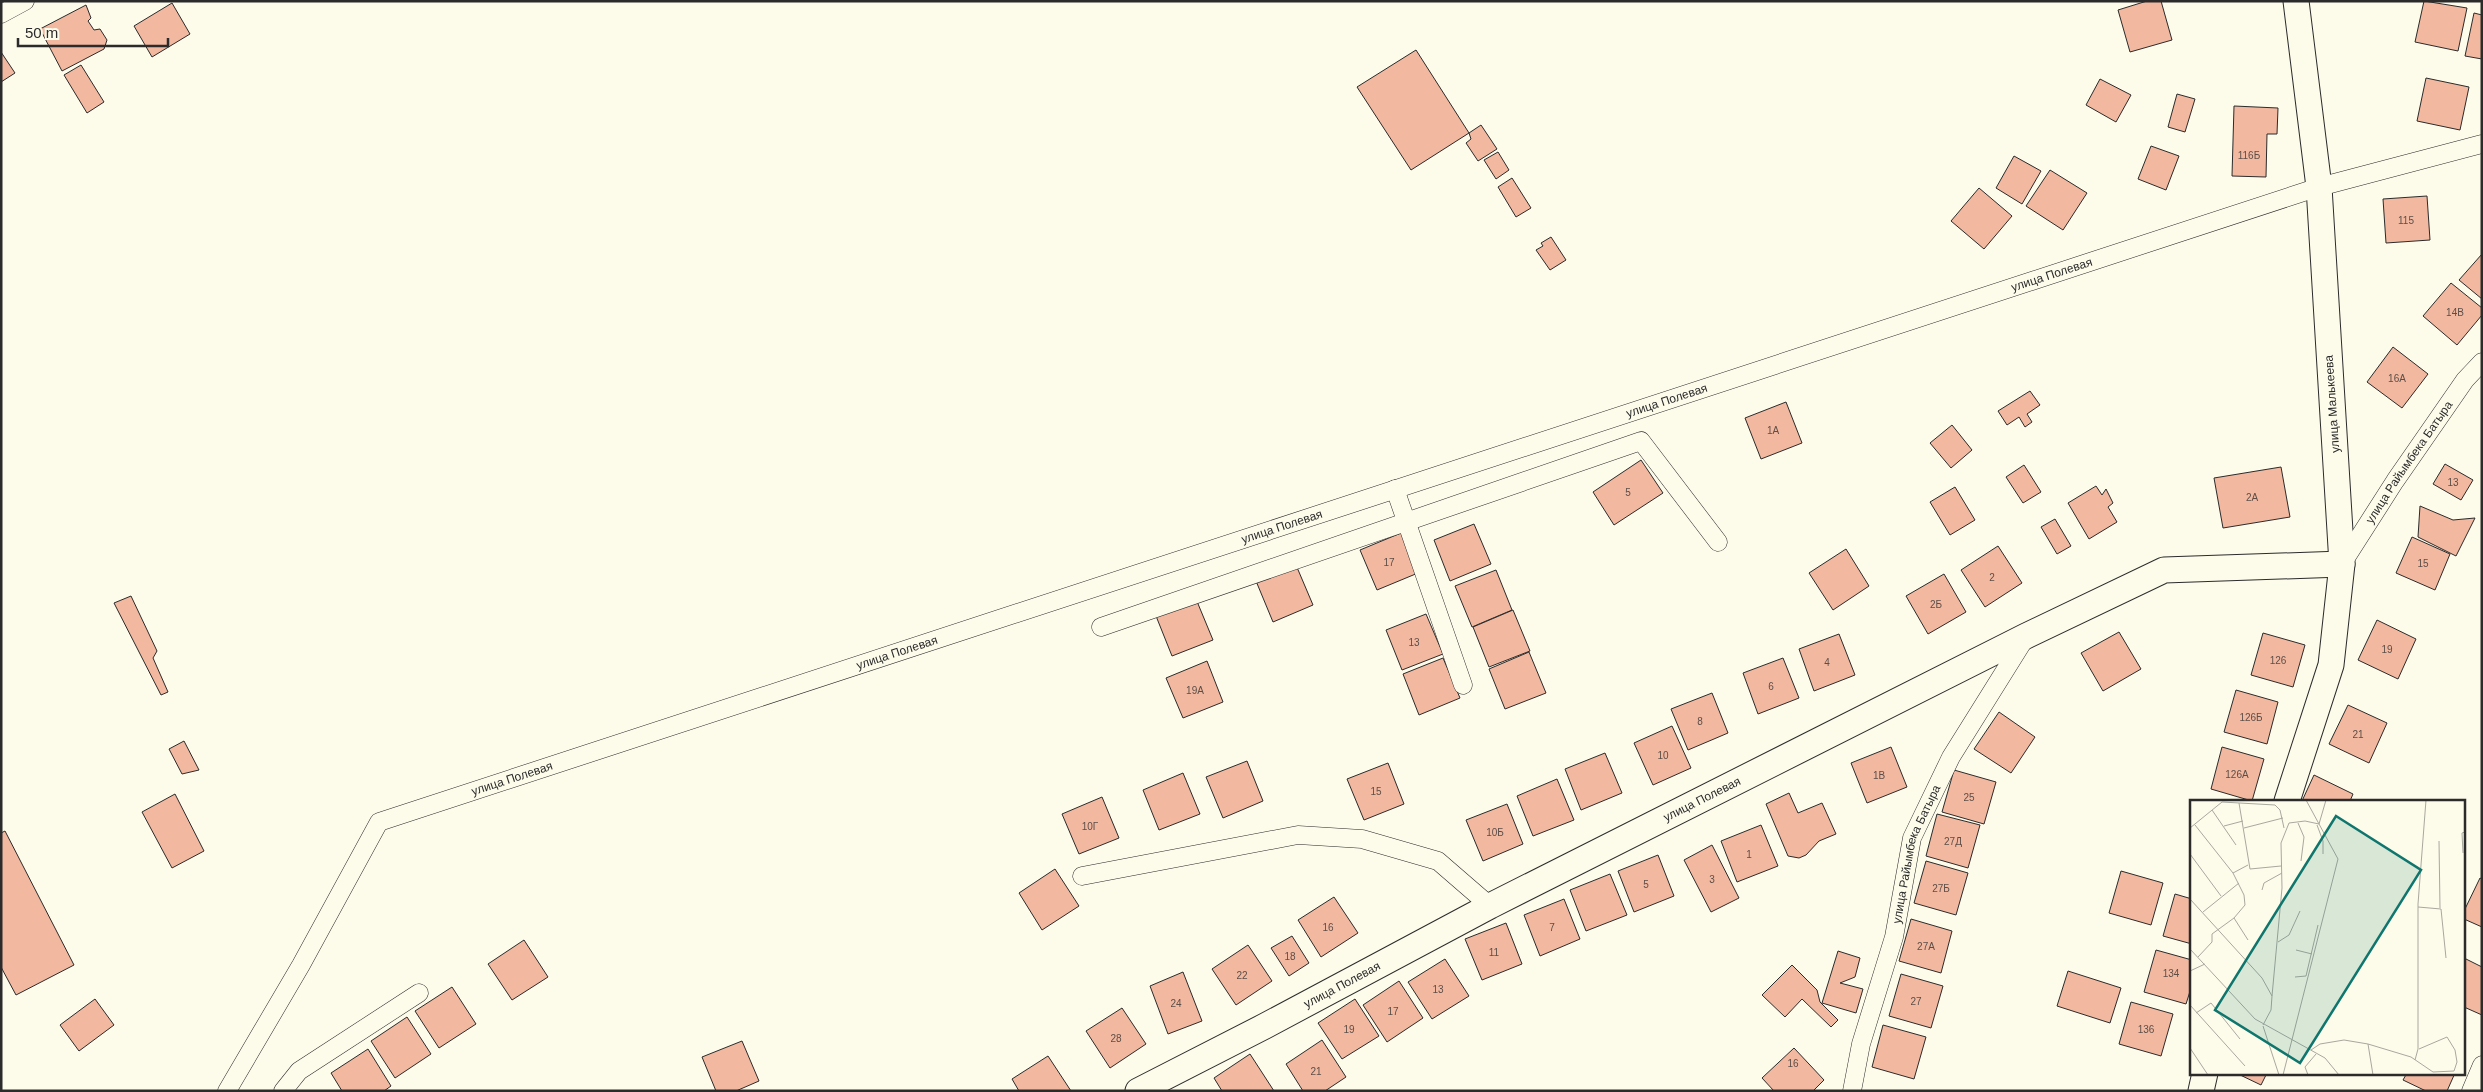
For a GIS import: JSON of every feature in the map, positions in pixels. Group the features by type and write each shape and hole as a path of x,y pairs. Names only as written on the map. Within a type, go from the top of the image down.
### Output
{"street":[{"path":"1,14 25,1"},
{"name":"улица Малькеева","path":"2287,800 2331,665 2342,564 2319,187 2296,1"},
{"name":"улица Полевая","path":"227,1091 301,965 379,822 2319,187 2482,144"},
{"name":"улица Райымбека Батыра","path":"2342,564 2394,480 2465,380 2482,362"},
{"path":"1101,627 1641,441 1718,542"},
{"path":"1395,489 1463,685"},
{"name":"улица Полевая","path":"1138,1091 1265,1026 1490,906 2026,636 2164,570 2342,564"},
{"name":"улица Райымбека Батыра","path":"1852,1091 1861,1044 1894,937 1912,838 1951,756 2026,636"},
{"path":"1082,876 1298,835 1362,839 1438,861 1490,906"},
{"path":"283,1091 299,1071 419,993"},
{"path":"2472,1091 2482,1065"},
{"path":"2201,1091 2205,1074"}],"building":[{"path":"2147,1 2161,1 2172,40 2130,52 2118,10"},
{"path":"2424,1 2467,8 2458,51 2415,42"},
{"path":"172,3 190,34 152,57 134,26"},
{"path":"86,5 91,18 88,21 94,30 100,29 107,40 104,49 62,71 40,29"},
{"path":"2474,13 2482,15 2482,59 2465,56"},
{"path":"1416,50 1469,133 1411,170 1357,87"},
{"path":"1,52 15,73 1,82"},
{"path":"81,65 104,102 87,113 64,75"},
{"path":"2426,78 2469,87 2460,130 2417,121"},
{"path":"2100,79 2131,95 2116,122 2086,105"},
{"path":"2177,94 2195,99 2185,132 2168,127"},
{"path":"2234,106 2278,108 2277,134 2267,134 2266,177 2232,176"},
{"path":"1481,125 1497,149 1478,161 1466,143 1471,139 1469,133"},
{"path":"2151,146 2179,156 2166,190 2138,179"},
{"path":"1498,152 1509,170 1496,179 1484,160"},
{"path":"2014,156 2041,171 2022,204 1996,188"},
{"path":"2050,170 2087,193 2063,230 2026,206"},
{"path":"1512,178 1531,208 1516,217 1498,187"},
{"path":"1979,188 2012,216 1984,249 1951,221"},
{"path":"2427,196 2430,240 2386,243 2383,199"},
{"path":"1551,237 1566,260 1550,270 1536,250 1543,246 1541,243"},
{"path":"2482,254 2482,299 2459,280"},
{"path":"2451,283 2482,308 2482,315 2457,345 2423,316"},
{"path":"2393,347 2428,374 2402,408 2367,382"},
{"path":"2030,391 2040,405 2027,414 2032,422 2025,427 2019,417 2007,425 1998,411"},
{"path":"1786,402 1802,443 1761,459 1745,418"},
{"path":"1952,425 1972,450 1951,468 1930,443"},
{"path":"1641,460 1663,493 1614,525 1593,492"},
{"path":"2445,464 2473,480 2461,500 2433,484"},
{"path":"2024,465 2041,492 2023,503 2006,477"},
{"path":"2281,467 2290,517 2223,528 2214,478"},
{"path":"2096,486 2102,495 2106,489 2113,503 2108,507 2117,522 2089,539 2068,503"},
{"path":"1955,487 1975,520 1950,535 1930,502"},
{"path":"2420,506 2453,520 2475,518 2456,556 2418,537"},
{"path":"2055,519 2071,546 2057,554 2041,527"},
{"path":"1474,524 1491,564 1450,581 1434,540"},
{"path":"1401,533 1418,573 1377,590 1360,550"},
{"path":"2412,537 2450,554 2435,590 2396,573"},
{"path":"1998,546 2022,583 1985,607 1961,570"},
{"path":"1846,549 1869,586 1833,610 1809,573"},
{"path":"1296,565 1313,605 1273,622 1256,581"},
{"path":"1496,570 1512,610 1472,627 1455,586"},
{"path":"1944,574 1966,612 1928,634 1906,596"},
{"path":"131,596 157,651 153,658 168,692 161,695 114,603"},
{"path":"1196,599 1213,640 1172,656 1156,616"},
{"path":"1513,610 1530,651 1489,667 1473,627"},
{"path":"1426,614 1443,654 1402,670 1386,630"},
{"path":"2377,620 2416,639 2398,679 2358,660"},
{"path":"2119,632 2141,669 2103,691 2081,653"},
{"path":"2263,633 2305,645 2293,687 2251,675"},
{"path":"1839,634 1855,675 1814,691 1799,649"},
{"path":"1529,652 1546,693 1505,709 1489,669"},
{"path":"1443,658 1460,698 1419,715 1403,674"},
{"path":"1783,658 1799,698 1758,714 1743,673"},
{"path":"1207,661 1223,702 1183,718 1166,678"},
{"path":"2236,690 2278,702 2267,744 2224,732"},
{"path":"1712,693 1728,733 1688,750 1671,709"},
{"path":"2348,705 2387,723 2369,763 2329,744"},
{"path":"1999,712 2035,737 2011,773 1974,749"},
{"path":"1672,726 1691,768 1653,785 1634,743"},
{"path":"184,741 199,770 182,774 169,749"},
{"path":"1891,747 1907,787 1867,803 1851,763"},
{"path":"2222,747 2264,759 2252,800 2211,789"},
{"path":"1605,753 1622,793 1581,810 1565,769"},
{"path":"1247,761 1263,801 1223,818 1206,777"},
{"path":"1388,763 1404,804 1364,820 1347,779"},
{"path":"1954,770 1996,782 1984,824 1942,812"},
{"path":"1183,773 1200,814 1159,830 1143,790"},
{"path":"2314,775 2353,794 2350,800 2302,800"},
{"path":"1557,779 1574,820 1533,836 1517,796"},
{"path":"1789,793 1798,813 1822,803 1836,834 1819,841 1806,855 1799,858 1788,856 1766,804"},
{"path":"175,794 204,851 172,868 142,812"},
{"path":"1102,797 1119,838 1079,854 1062,814"},
{"path":"1507,804 1523,844 1483,861 1466,820"},
{"path":"1937,814 1980,825 1968,868 1926,856"},
{"path":"1761,825 1778,866 1737,882 1721,841"},
{"path":"5,831 74,965 16,995 1,967 1,833"},
{"path":"1712,845 1739,898 1711,912 1684,860"},
{"path":"1658,855 1674,896 1634,912 1618,871"},
{"path":"1926,861 1968,873 1956,915 1914,903"},
{"path":"1055,869 1079,906 1042,930 1019,893"},
{"path":"2121,871 2163,883 2151,925 2109,913"},
{"path":"1610,874 1627,915 1586,931 1570,890"},
{"path":"2480,878 2482,879 2482,927 2466,920 2466,907"},
{"path":"2175,894 2190,898 2190,943 2163,936"},
{"path":"1334,897 1358,933 1321,957 1298,920"},
{"path":"1564,899 1580,939 1540,956 1524,915"},
{"path":"1911,919 1952,931 1941,973 1899,961"},
{"path":"1506,923 1522,964 1482,980 1465,939"},
{"path":"1292,936 1309,963 1289,976 1271,948"},
{"path":"524,940 548,977 512,1000 488,964"},
{"path":"1248,945 1272,981 1236,1005 1212,969"},
{"path":"2156,950 2190,959 2190,991 2186,1004 2144,992"},
{"path":"1838,951 1860,958 1855,977 1840,983 1863,989 1856,1013 1822,1003"},
{"path":"1445,959 1469,996 1432,1019 1408,982"},
{"path":"2466,959 2482,967 2482,1015 2466,1008"},
{"path":"1792,965 1817,990 1820,1002 1838,1020 1831,1027 1802,999 1785,1017 1762,995"},
{"path":"2068,971 2121,988 2110,1023 2057,1006"},
{"path":"1183,972 1202,1021 1168,1034 1150,986"},
{"path":"1901,974 1943,986 1931,1028 1889,1016"},
{"path":"1399,981 1423,1018 1387,1042 1363,1005"},
{"path":"452,987 476,1024 439,1048 415,1011"},
{"path":"95,999 114,1025 79,1051 60,1025"},
{"path":"1355,999 1379,1036 1342,1059 1318,1023"},
{"path":"2131,1002 2173,1014 2161,1056 2119,1044"},
{"path":"1122,1008 1146,1044 1110,1068 1086,1031"},
{"path":"407,1017 431,1054 395,1078 371,1041"},
{"path":"1883,1025 1926,1037 1914,1079 1872,1067"},
{"path":"1322,1040 1346,1077 1325,1091 1303,1091 1286,1064"},
{"path":"742,1041 759,1081 736,1091 716,1091 702,1057"},
{"path":"1794,1048 1824,1080 1813,1091 1774,1091 1762,1078"},
{"path":"368,1049 391,1086 384,1091 342,1091 331,1073"},
{"path":"1250,1054 1274,1091 1222,1091 1214,1078"},
{"path":"1048,1056 1071,1091 1019,1091 1012,1079"},
{"path":"2238,1074 2266,1074 2261,1085"},
{"path":"2406,1074 2455,1074 2447,1091 2426,1091 2403,1080"}]}
